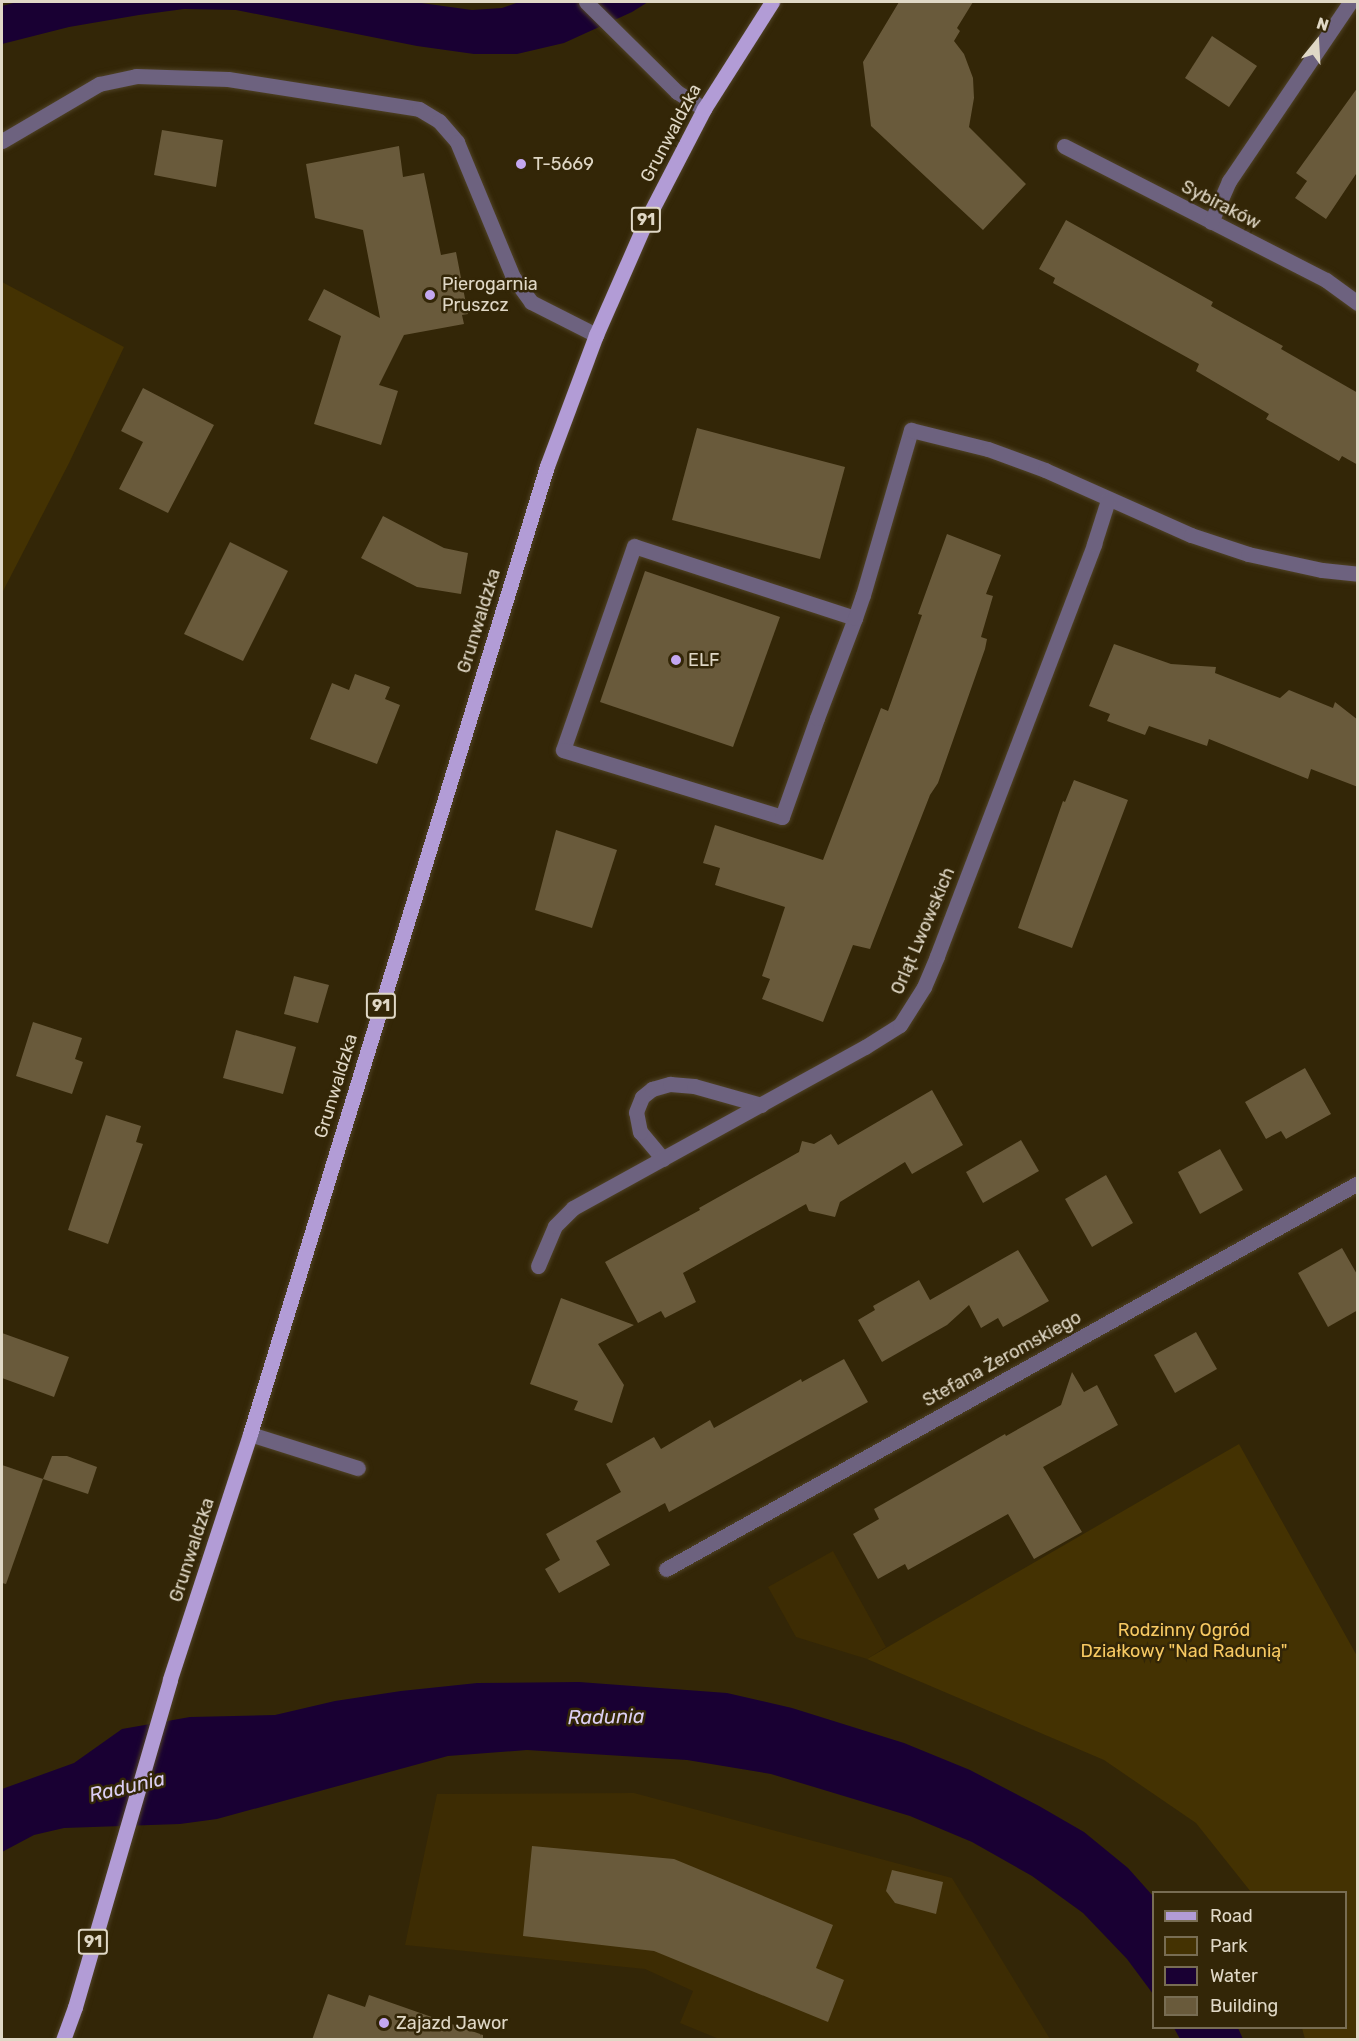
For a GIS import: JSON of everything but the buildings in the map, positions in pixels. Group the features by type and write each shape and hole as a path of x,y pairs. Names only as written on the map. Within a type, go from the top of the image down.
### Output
{"main road":[{"name":"Grunwaldzka","path":"63,2040 75,2007 111,1876 170,1679 250,1434 547,466 596,335 647,219 704,109 772,2"}],"street":[{"path":"586,2 677,92 704,109"},
{"path":"1211,222 1230,181 1350,2"},
{"path":"2,141 99,84 136,76 228,79 419,109 439,121 457,142 513,277 531,302 596,335"},
{"name":"Sybiraków","path":"1064,146 1326,280 1358,303"},
{"path":"855,618 634,546 563,750 782,817 855,618 863,595 911,430 988,449 1045,470 1191,535 1248,554 1322,570 1358,574"},
{"name":"Orląt Lwowskich","path":"538,1266 555,1226 573,1208 761,1105 900,1025 913,1007 937,956 1108,500"},
{"path":"663,1159 640,1132 636,1112 642,1097 652,1089 670,1084 694,1086 761,1105"},
{"name":"Stefana Żeromskiego","path":"666,1569 1358,1183"},
{"path":"250,1434 358,1468"}],"shaded area":[{"path":"833,1551 886,1647 867,1659 796,1637 768,1587"},
{"path":"634,1793 952,1878 1050,2039 719,2039 680,2023 693,1991 645,1969 405,1945 437,1794"}],"green space":[{"path":"2,282 124,347 69,463 2,593"},
{"name":"Rodzinny Ogród Działkowy \"Nad Radunią\"","path":"1239,1444 1357,1656 1357,2039 1305,2039 1302,2029 1347,2029 1347,1891 1250,1891 1196,1823 1104,1760 867,1659"}],"water":[{"path":"17,2 414,2 472,10 502,8 519,2 648,2 632,12 564,43 517,54 474,54 417,46 236,10 184,9 139,15 69,27 2,44 2,6"},
{"name":"Radunia","path":"579,1682 727,1693 792,1708 904,1743 970,1770 1084,1832 1128,1868 1152,1895 1152,1993 1127,1959 1083,1913 1032,1876 972,1842 910,1816 771,1774 687,1760 527,1750 448,1756 217,1819 180,1824 64,1828 34,1835 2,1852 2,1789 74,1763 122,1729 190,1717 275,1715 335,1701 477,1683"},
{"path":"1175,2029 1238,2029 1243,2039 1180,2039"}],"place":[{"name":"T-5669","path":"521,164"},
{"name":"Pierogarnia Pruszcz","path":"430,295"},
{"name":"ELF","path":"676,660"},
{"name":"Zajazd Jawor","path":"384,2023"}]}
